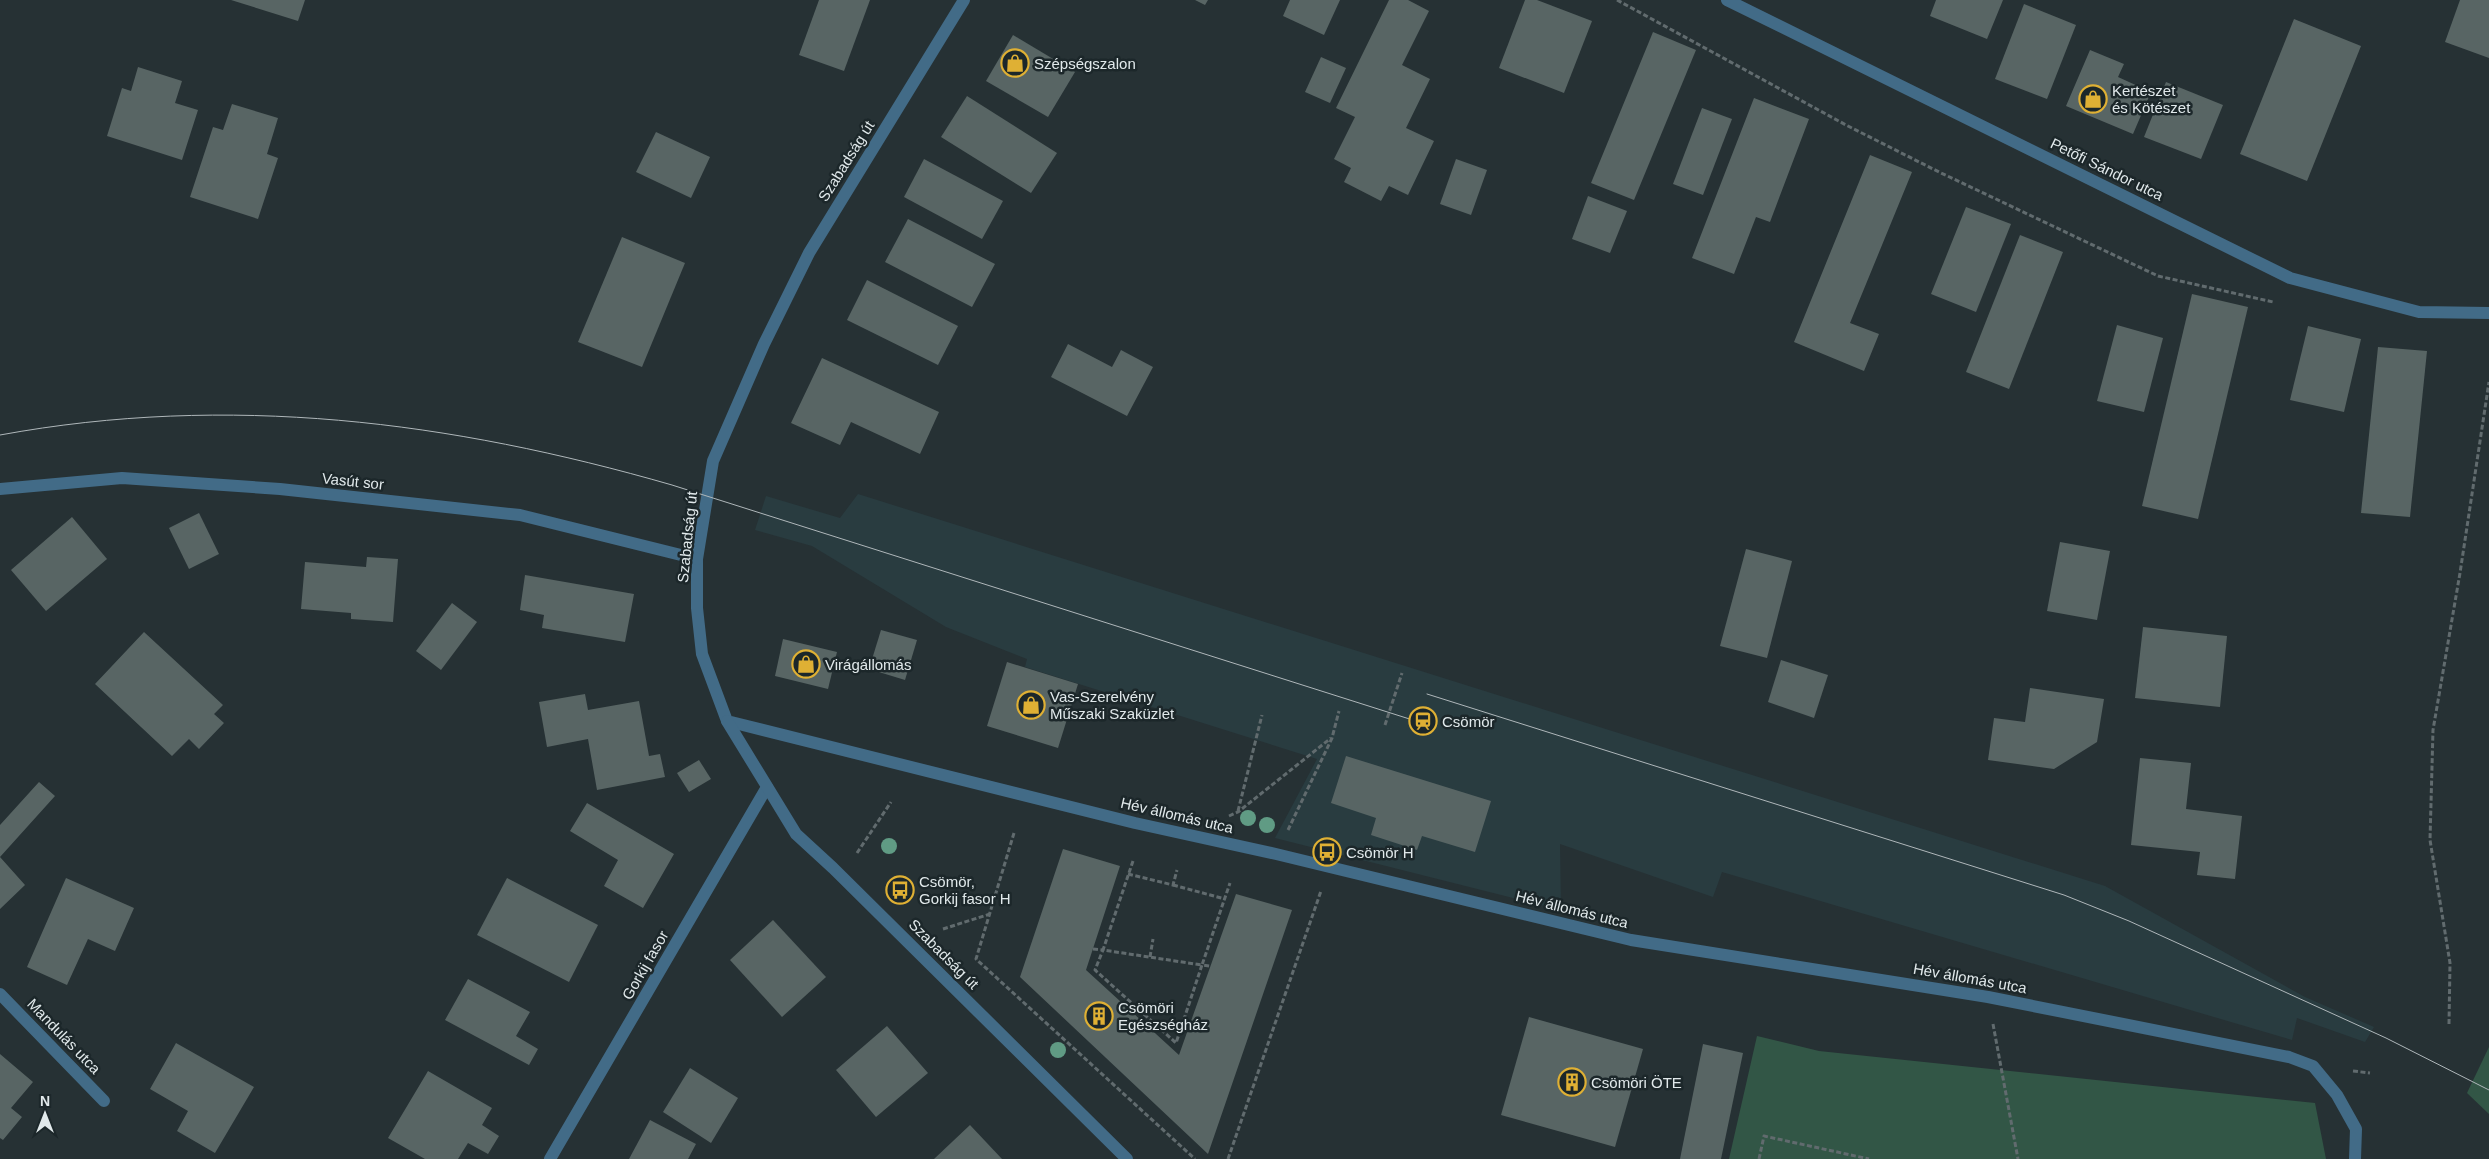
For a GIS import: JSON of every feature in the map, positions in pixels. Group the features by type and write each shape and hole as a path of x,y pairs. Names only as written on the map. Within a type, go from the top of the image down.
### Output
{"street":[{"name":"Szabadság út","path":"964,0 809,253 764,344 713,461 697,559 697,608 702,654 727,721 796,834 833,868 1127,1159"},
{"name":"Petőfi Sándor utca","path":"1726,0 2290,278 2418,312 2489,313"},
{"name":"Vasút sor","path":"0,489 122,478 280,489 520,515 697,559"},
{"name":"Hév állomás utca","path":"727,721 1116,818 1330,867 1631,940 1988,996 2289,1057 2313,1066 2337,1095 2356,1129 2355,1159"},
{"name":"Gorkij fasor","path":"550,1159 767,787"},
{"name":"Mandulás utca","path":"0,994 104,1101"}],"path":[{"path":"1617,0 1888,146 2158,276 2282,304"},
{"path":"2449,1024 2450,963 2430,840 2433,730 2460,573 2489,382"},
{"path":"1385,725 1402,673"},
{"path":"1284,838 1332,738 1339,711"},
{"path":"1238,812 1262,715"},
{"path":"1225,818 1238,812 1332,738"},
{"path":"853,859 891,802"},
{"path":"1014,833 976,959 1195,1159"},
{"path":"1133,861 1095,970 1176,1043 1230,883"},
{"path":"1228,1159 1330,867"},
{"path":"1173,884 1177,870"},
{"path":"1128,874 1173,884 1225,899"},
{"path":"943,929 990,914"},
{"path":"1150,957 1153,939"},
{"path":"1093,949 1210,966"},
{"path":"1988,996 2018,1159"},
{"path":"1759,1159 1764,1136 1870,1159"}],"shaded area":[{"path":"858,494 2105,886 2305,997 2374,1027 2365,1042 2297,1018 2292,1040 1722,872 1713,897 1560,844 1561,910 1275,838 1317,759 1025,667 1027,659 946,627 812,546 755,530 766,496 840,518"}],"green space":[{"path":"1757,1036 1819,1051 2315,1103 2326,1159 1729,1159"},
{"path":"2489,1047 2489,1114 2467,1093"}],"building":[{"path":"231,0 305,0 298,21"},
{"path":"819,0 870,0 844,71 799,55"},
{"path":"1195,0 1208,0 1205,5"},
{"path":"1290,0 1340,0 1324,35 1283,16"},
{"path":"1389,0 1408,0 1429,11 1402,65 1430,79 1406,128 1434,141 1408,195 1389,186 1381,201 1344,182 1351,168 1334,159 1355,117 1336,108"},
{"path":"1525,0 1537,0 1592,21 1564,93 1499,68"},
{"path":"1936,0 2003,0 1987,39 1930,16"},
{"path":"2460,0 2489,0 2489,58 2445,42"},
{"path":"2024,4 2076,25 2047,99 1995,79"},
{"path":"2294,19 2361,46 2307,181 2240,154"},
{"path":"1653,32 1696,50 1634,200 1591,183"},
{"path":"1013,35 1075,72 1048,117 986,81"},
{"path":"2090,50 2124,64 2118,77 2151,92 2133,134 2066,106"},
{"path":"1321,57 1346,68 1330,103 1305,92"},
{"path":"138,67 182,81 175,103 198,110 182,160 107,136 122,88 131,91"},
{"path":"2166,82 2223,105 2201,159 2144,137"},
{"path":"967,96 1057,153 1031,193 941,137"},
{"path":"1754,98 1809,119 1770,222 1756,217 1734,274 1692,258"},
{"path":"232,104 278,118 267,154 278,158 258,219 190,197 213,127 223,130"},
{"path":"1702,108 1732,119 1703,195 1673,184"},
{"path":"656,132 710,157 691,198 636,172"},
{"path":"1870,155 1912,172 1850,323 1879,334 1864,371 1794,342"},
{"path":"924,159 1003,201 982,239 904,197"},
{"path":"1456,159 1487,170 1471,215 1440,204"},
{"path":"1588,196 1627,211 1610,253 1572,239"},
{"path":"1966,207 2011,224 1976,312 1931,294"},
{"path":"908,219 995,264 972,307 885,262"},
{"path":"2020,235 2063,252 2009,389 1966,372"},
{"path":"622,237 685,263 642,367 578,342"},
{"path":"867,280 958,326 938,365 847,320"},
{"path":"2192,294 2248,307 2198,519 2142,506"},
{"path":"2117,325 2163,338 2144,412 2097,401"},
{"path":"2308,326 2361,339 2344,412 2290,400"},
{"path":"1068,344 1112,367 1121,350 1153,367 1127,416 1051,377"},
{"path":"2378,347 2427,351 2410,517 2361,513"},
{"path":"822,358 939,412 920,454 851,422 840,445 791,423"},
{"path":"199,513 219,554 189,569 169,528"},
{"path":"72,517 107,559 46,611 11,570"},
{"path":"2060,542 2110,551 2097,620 2047,611"},
{"path":"1746,549 1792,561 1767,658 1720,646"},
{"path":"367,557 398,559 393,622 351,619 351,613 301,609 305,562 366,567"},
{"path":"525,575 634,594 625,642 542,628 544,615 520,610"},
{"path":"452,603 477,622 441,670 416,651"},
{"path":"2143,627 2227,636 2220,707 2135,698"},
{"path":"881,630 917,640 905,680 869,669"},
{"path":"144,632 223,705 214,714 224,723 199,749 189,739 172,756 95,684"},
{"name":"Virágállomás","path":"783,639 837,652 828,689 775,676"},
{"path":"1781,660 1828,675 1814,718 1768,702"},
{"path":"1007,662 1078,684 1058,748 987,726"},
{"path":"2030,688 2104,699 2097,742 2054,769 1988,760 1994,718 2025,722"},
{"path":"585,694 588,710 639,701 649,756 660,754 665,777 597,790 588,739 547,747 539,702"},
{"path":"1346,756 1491,801 1475,852 1422,836 1417,850 1371,835 1376,818 1331,803"},
{"path":"2140,758 2191,763 2186,809 2242,816 2235,879 2197,875 2200,852 2131,845"},
{"path":"699,760 711,779 689,792 677,773"},
{"path":"39,782 55,796 0,857 0,825"},
{"path":"587,803 674,854 643,908 604,886 618,860 570,831"},
{"name":"Csömöri Egészségház","path":"1063,849 1120,866 1086,970 1179,1055 1236,894 1292,910 1208,1154 1020,977"},
{"path":"0,857 25,885 0,909"},
{"path":"66,878 134,908 115,951 88,939 67,985 27,967"},
{"path":"507,878 598,925 569,982 477,935"},
{"path":"773,920 826,977 782,1017 730,960"},
{"path":"468,979 530,1012 516,1036 538,1049 529,1065 445,1020"},
{"name":"Csömöri ÖTE","path":"1529,1017 1643,1049 1615,1147 1501,1115"},
{"path":"887,1026 928,1073 876,1117 836,1070"},
{"path":"176,1043 254,1087 215,1153 177,1131 188,1111 150,1089"},
{"path":"1703,1044 1743,1053 1721,1159 1680,1159"},
{"path":"0,1054 33,1082 11,1108 22,1117 3,1140 0,1138"},
{"path":"690,1068 738,1098 711,1143 663,1112"},
{"path":"428,1071 492,1108 482,1125 499,1136 488,1154 468,1143 458,1159 425,1159 388,1138"},
{"path":"650,1120 696,1144 688,1159 629,1159"},
{"path":"970,1125 1002,1159 934,1159"}],"tram line":[{"path":"0,435 86,422 170,416 255,415 339,420 422,430 506,444 672,485 1419,722"},
{"path":"1427,694 2064,895 2129,921 2386,1038 2489,1090"}],"place":[{"name":"Szépségszalon","path":"1015,63"},
{"name":"Kertészet és Kötészet","path":"2093,99"},
{"name":"Virágállomás","path":"806,664"},
{"name":"Vas-Szerelvény Műszaki Szaküzlet","path":"1031,705"},
{"name":"Csömör","path":"1423,721"},
{"name":"Csömör H","path":"1327,852"},
{"name":"Csömör, Gorkij fasor H","path":"900,890"},
{"name":"Csömöri Egészségház","path":"1099,1016"},
{"name":"Csömöri ÖTE","path":"1572,1082"}]}
